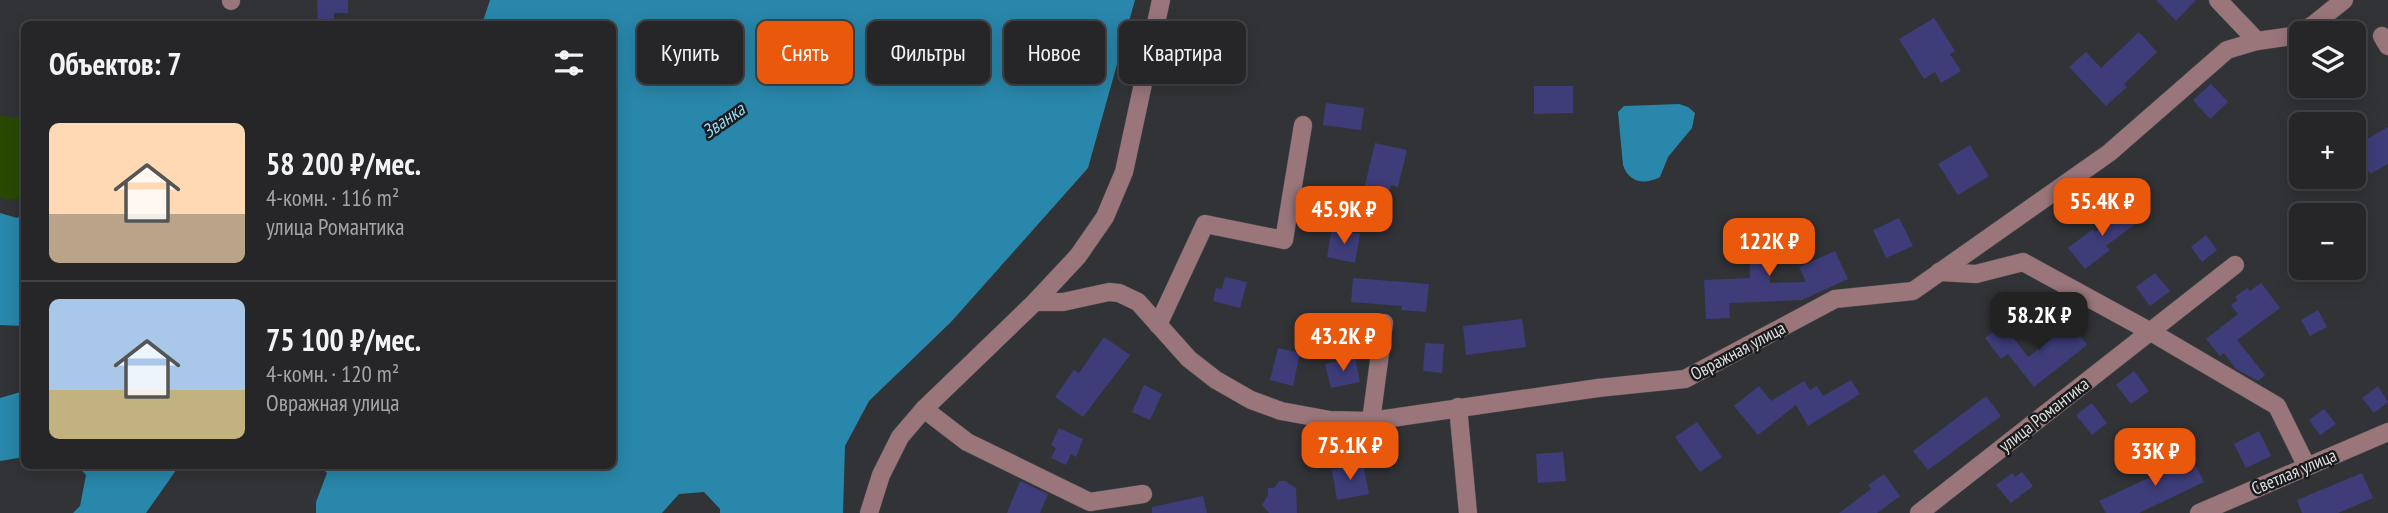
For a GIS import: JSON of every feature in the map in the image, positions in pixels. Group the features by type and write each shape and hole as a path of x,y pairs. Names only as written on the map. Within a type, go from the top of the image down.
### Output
{"street":[{"path":"869,513 881,475 900,437 924,409 1035,303 1078,256 1105,217 1124,172 1161,0"},
{"path":"2218,0 2257,41"},
{"name":"Овражная улица","path":"1035,303 1063,303 1119,292 1138,303 1189,359 1216,380 1251,400 1281,411 1329,420 1371,421 1598,388 1685,379 1835,299 1913,291 2109,153 2227,50 2257,41 2292,36 2313,25 2344,0"},
{"path":"1158,325 1205,224 1284,240 1303,125"},
{"path":"1938,272 1976,274 2023,262 2151,332 2277,406 2306,467"},
{"name":"улица Романтика","path":"1919,513 2235,265"},
{"path":"1371,421 1384,323"},
{"path":"1458,407 1468,513"},
{"path":"924,409 967,442 1090,502 1143,494"},
{"name":"Светлая улица","path":"2199,513 2388,432"}],"green space":[{"path":"0,116 21,118 21,198 6,200 0,197"}],"water":[{"name":"Званка","path":"490,0 1135,0 1129,21 1119,21 1119,57 1088,168 951,322 869,401 845,446 843,513 720,513 720,509 704,492 679,494 662,513 316,513 316,502 327,473 323,469 616,469 616,21 483,21"},
{"path":"1679,104 1695,113 1692,128 1668,157 1660,177 1649,181 1633,179 1623,165 1618,112 1624,106"},
{"path":"0,213 17,218 21,216 21,326 0,325"},
{"path":"21,392 21,458 0,461 0,398"},
{"path":"81,469 177,469 146,513 73,513 80,506 86,475"}],"building":[{"path":"317,0 348,0 348,13 334,13 334,21 318,21"},
{"path":"2156,0 2196,0 2176,21"},
{"path":"1934,18 1955,51 1950,54 1961,71 1941,83 1935,72 1924,79 1899,39"},
{"path":"2139,32 2157,52 2124,84 2127,87 2106,106 2069,67 2086,52 2101,68"},
{"path":"2211,84 2228,102 2210,119 2193,100"},
{"path":"1534,86 1573,86 1573,113 1534,114"},
{"path":"1326,103 1364,108 1361,130 1323,125"},
{"path":"2388,127 2388,164 2370,174 2366,167 2366,140"},
{"path":"1375,143 1407,150 1398,187 1391,185 1380,228 1356,223"},
{"path":"1970,145 1989,176 1958,195 1938,164"},
{"path":"2128,206 2139,221 2106,246 2110,250 2085,269 2068,248 2093,229 2095,232"},
{"path":"1899,218 1913,246 1886,258 1873,230"},
{"path":"1748,225 1773,225 1774,256 1769,257 1770,283 1806,282 1799,267 1835,251 1848,279 1802,300 1729,303 1730,318 1706,319 1704,280 1750,278"},
{"path":"1332,229 1360,234 1355,263 1327,257"},
{"path":"2206,235 2217,250 2202,262 2191,247"},
{"path":"2155,273 2170,291 2150,306 2136,287"},
{"path":"1225,277 1247,282 1240,308 1213,301 1216,288 1222,289"},
{"path":"1353,278 1429,284 1426,312 1401,310 1402,306 1351,302"},
{"path":"2261,283 2280,308 2237,340 2265,375 2258,381 2235,368 2224,353 2220,356 2206,339 2238,314 2231,305 2238,300 2235,297 2247,288 2250,291"},
{"path":"2318,310 2327,327 2310,336 2301,320"},
{"path":"1522,319 1526,347 1466,355 1463,326"},
{"path":"2069,321 2087,345 2034,387 2008,354 2001,359 1985,338 2003,324 2028,357 2053,338 2051,335"},
{"path":"1104,337 1130,355 1083,417 1055,397 1074,370 1079,373"},
{"path":"1425,343 1444,344 1442,373 1423,371"},
{"path":"1278,348 1300,353 1293,386 1270,380"},
{"path":"1355,357 1360,382 1331,388 1325,364"},
{"path":"2134,371 2149,391 2131,404 2116,385"},
{"path":"1851,380 1860,394 1808,426 1796,405 1758,435 1734,406 1759,386 1771,401 1804,381 1810,390 1817,386 1823,396"},
{"path":"1144,385 1162,394 1150,420 1132,412"},
{"path":"2378,386 2388,402 2374,413 2362,398"},
{"path":"1986,396 2001,416 1928,470 1913,451"},
{"path":"2092,403 2107,423 2092,435 2076,415"},
{"path":"2324,409 2336,424 2320,435 2309,420"},
{"path":"1697,422 1722,457 1700,472 1675,437"},
{"path":"1059,428 1083,439 1076,457 1071,454 1066,465 1051,458 1056,448 1051,445"},
{"path":"2259,431 2271,456 2246,468 2234,444"},
{"path":"1563,452 1566,481 1538,483 1536,454"},
{"path":"2189,453 2204,482 2139,513 2106,513 2099,501 2170,468 2168,463"},
{"path":"1363,464 1369,494 1337,500 1332,470"},
{"path":"2022,472 2033,486 2011,503 1996,485 2012,473 2015,477"},
{"path":"2362,473 2373,498 2338,513 2302,513 2297,500"},
{"path":"1884,474 1900,496 1877,513 1839,513 1871,489 1868,485"},
{"path":"1020,481 1048,494 1040,513 1007,513"},
{"path":"1279,481 1285,481 1296,488 1297,513 1269,513 1262,505 1268,495 1268,488 1274,488"},
{"path":"1203,496 1207,513 1152,513 1152,507"}]}
